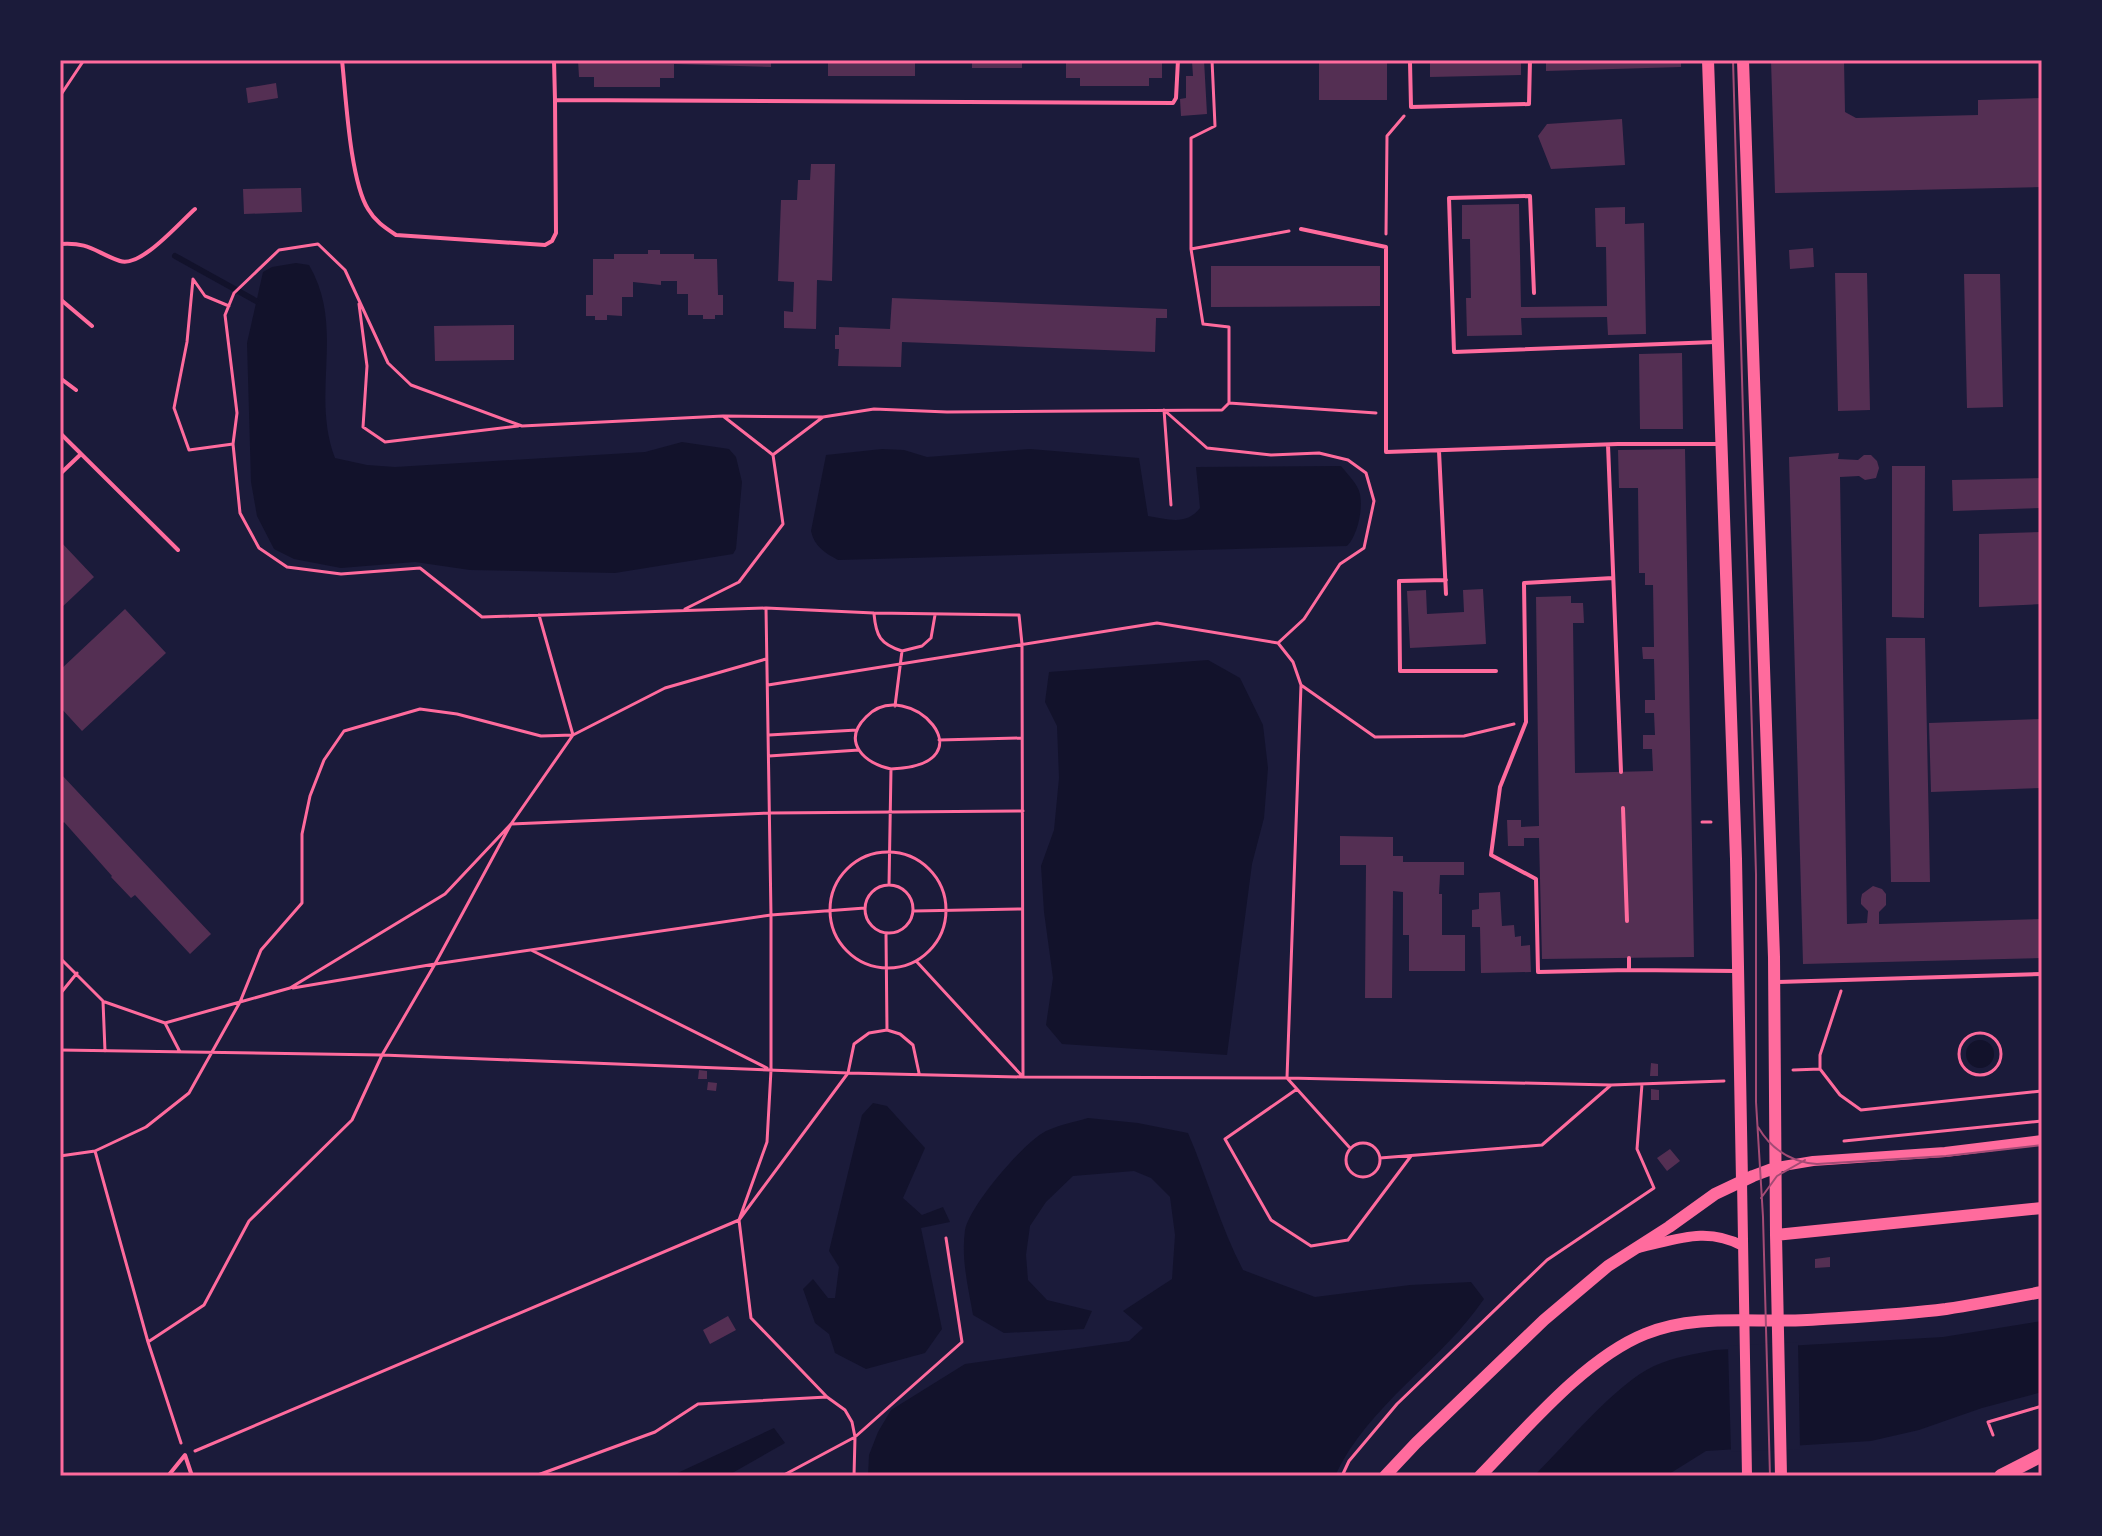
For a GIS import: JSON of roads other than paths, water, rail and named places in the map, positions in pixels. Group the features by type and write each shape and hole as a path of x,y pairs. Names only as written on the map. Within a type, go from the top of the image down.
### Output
{"main road":[{"path":"1708,60 1742,1181"},
{"path":"1743,60 1775,983 1781,1476"},
{"path":"1385,1476 1544,1320 1608,1266 1715,1194 1777,1167"},
{"path":"1776,1235 2042,1208"},
{"path":"1480,1476 1575,1382 1618,1348 1644,1334 1673,1325 1711,1321 1803,1320 1945,1309 2042,1292"},
{"path":"1400,1476 1416,1443"},
{"path":"2001,1476 2042,1455"}],"street":[{"path":"1777,1167 2042,1140"},
{"path":"1742,1181 1747,1476"},
{"path":"1636,1249 1707,1234 1743,1246"}],"lane":[{"path":"342,60 358,187 378,223 396,235 545,245 552,241 556,233 554,60"},
{"path":"555,100 1173,103 1176,98 1178,60"},
{"path":"1407,60 1410,62 1411,107 1529,104 1530,60"},
{"path":"1534,293 1530,196 1449,198 1454,352 1718,342"},
{"path":"60,244 79,243 122,262 131,262 142,257 195,209"},
{"path":"1301,229 1386,247 1386,452 1722,444"},
{"path":"60,299 92,326"},
{"path":"60,378 76,390"},
{"path":"60,433 178,550"},
{"path":"1608,445 1621,772"},
{"path":"1439,451 1446,594"},
{"path":"60,474 81,454"},
{"path":"1613,578 1524,583 1526,722 1500,787 1491,855 1536,879 1538,972 1738,971"},
{"path":"1446,580 1399,581 1400,671 1496,671"},
{"path":"1623,808 1627,921"},
{"path":"1629,958 1629,970"},
{"path":"1775,983 2042,974"},
{"path":"168,1476 185,1455 192,1476"}],"waterway":[{"path":"175,256 256,301"}],"tram line":[{"path":"1733,60 1756,874 1756,1102 1763,1217 1770,1476"},
{"path":"1758,1127 1769,1142 1783,1153 1817,1164 1946,1156 2042,1145"},
{"path":"1761,1198 1777,1176 1805,1160"}]}
